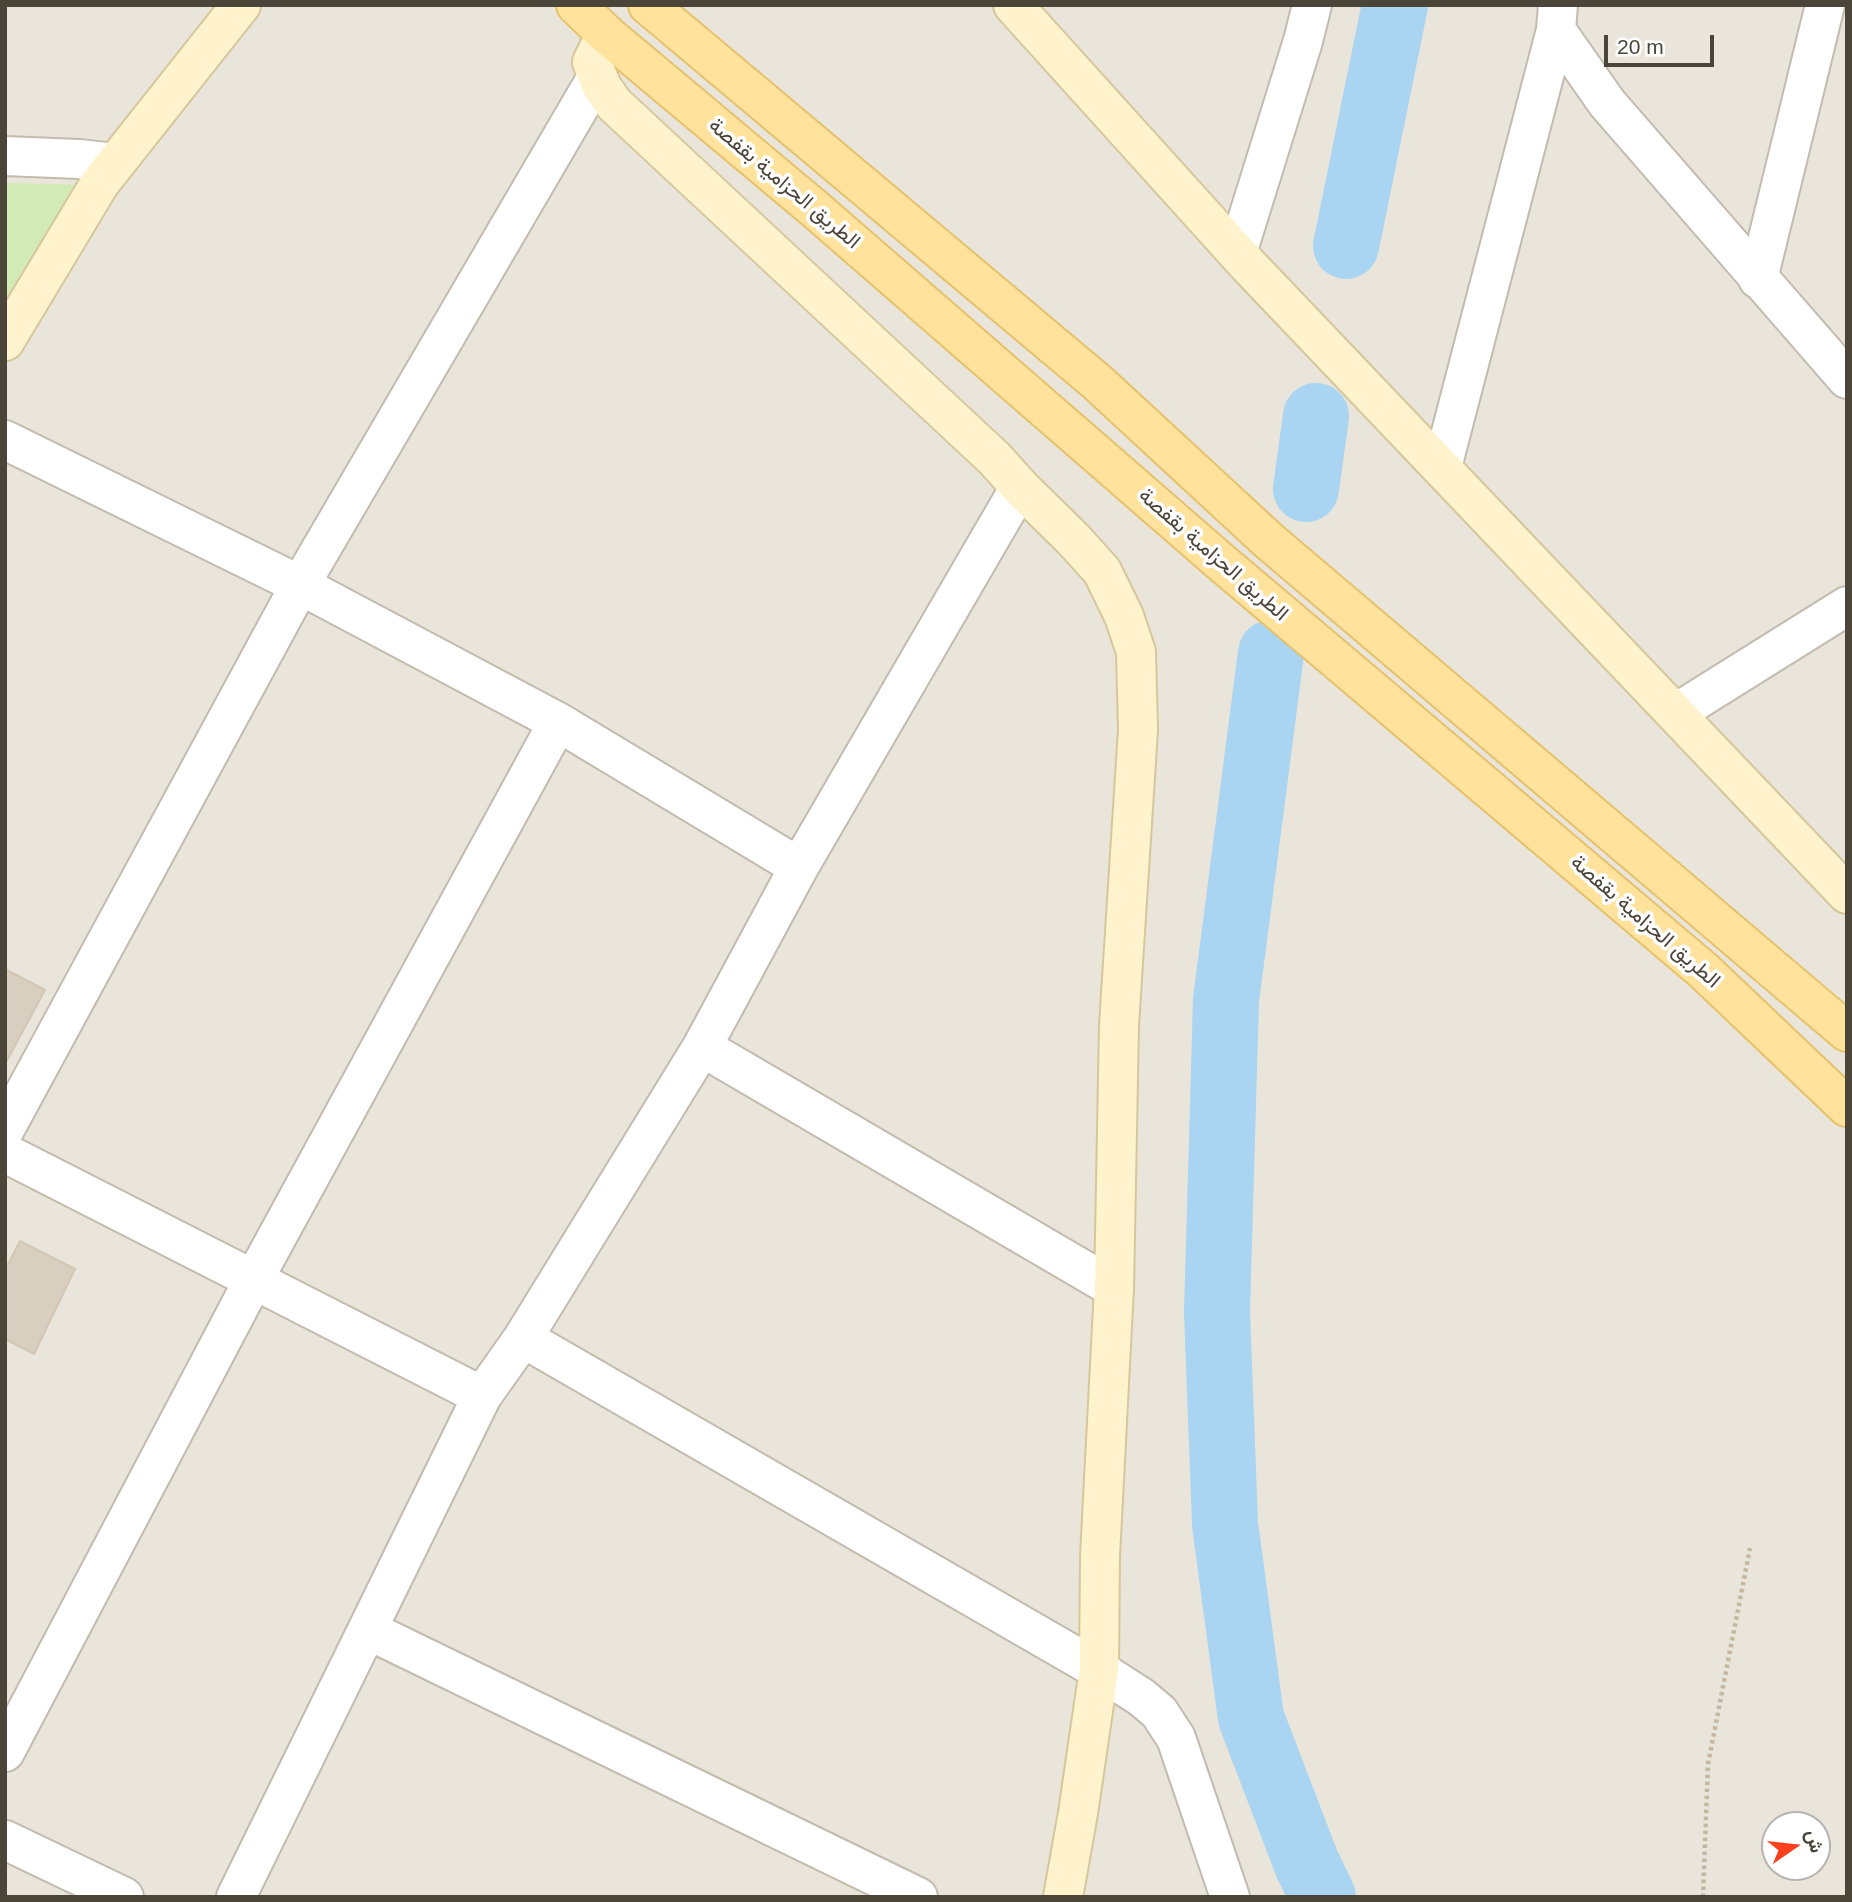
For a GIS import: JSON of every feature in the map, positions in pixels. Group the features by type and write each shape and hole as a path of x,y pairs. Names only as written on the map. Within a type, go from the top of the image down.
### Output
{"main road":[{"name":"الطريق الحزامية بقفصة","path":"576,5 606,34 816,210 1222,563 1704,971 1847,1107"},
{"path":"648,5 1097,382 1268,540 1847,1032"}],"street":[{"path":"5,341 100,183 241,5"},
{"path":"1013,5 1237,253 1847,894"},
{"path":"1237,253 1312,5"},
{"path":"1758,279 1825,5"},
{"path":"1442,467 1557,18"},
{"path":"1557,18 1606,103 1847,379"},
{"path":"606,34 593,57 597,77 614,104 995,459 1073,538 1102,571 1124,616 1136,652 1138,730 1119,1025 1114,1288 1100,1556 1099,1670 1063,1897"},
{"path":"5,1129 300,585 597,77"},
{"path":"5,156 115,163"},
{"path":"5,440 300,585 558,722 799,867"},
{"path":"236,1897 482,1396 523,1338 702,1047 799,867 1020,487"},
{"path":"1676,713 1847,606"},
{"path":"5,1752 254,1279 558,722"},
{"path":"702,1047 1114,1288"},
{"path":"5,1153 482,1396"},
{"path":"523,1338 1099,1670 1141,1697 1159,1713 1177,1738 1230,1897"},
{"path":"368,1630 918,1897"},
{"path":"5,1840 124,1897"}],"path":[{"path":"1703,1897 1708,1764 1750,1548"}],"shaded area":[{"path":"5,5 1847,5 1847,1897 5,1897"}],"green space":[{"path":"5,183 94,185 5,319"}],"building":[{"path":"5,969 45,990 5,1064"},
{"path":"20,1241 75,1269 34,1354 5,1339 5,1270"}],"waterway":[{"path":"1346,246 1395,5"},
{"path":"1306,489 1316,416"},
{"path":"1271,653 1226,1000 1217,1312 1225,1524 1251,1718 1307,1864 1323,1897"}]}
